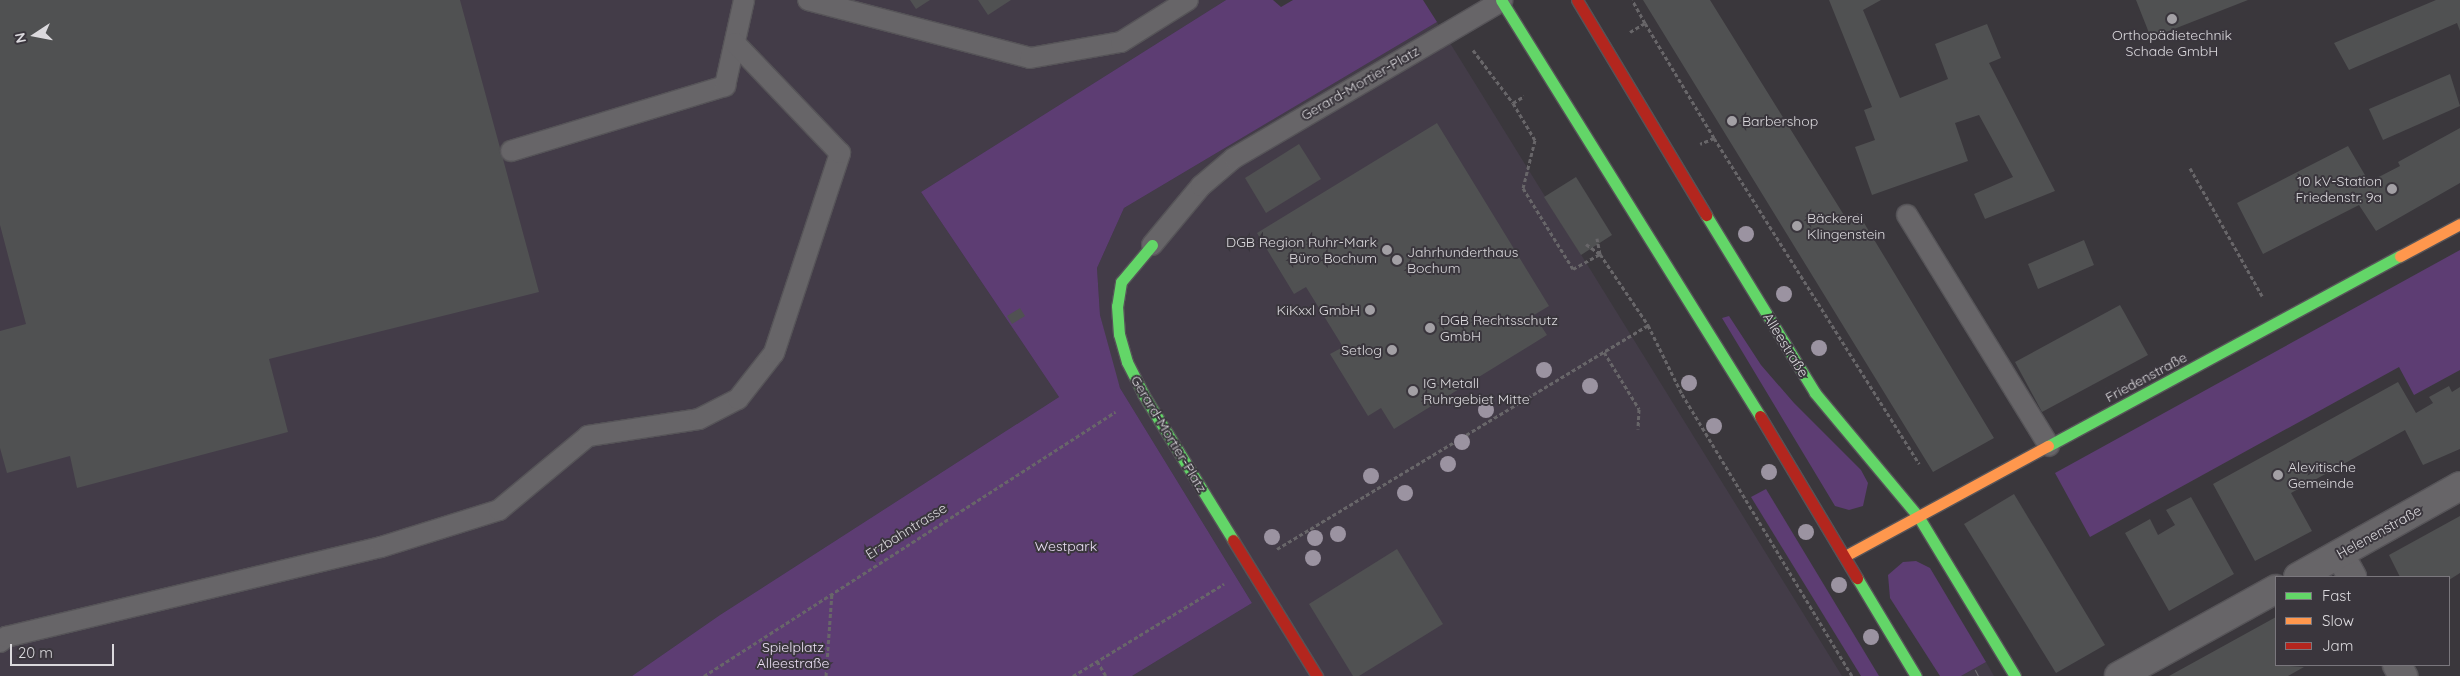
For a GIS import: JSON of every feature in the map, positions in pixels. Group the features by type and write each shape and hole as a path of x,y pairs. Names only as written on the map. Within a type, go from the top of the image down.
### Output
{"main road":[{"path":"1504,0 1845,556 1916,676"},
{"name":"Alleestraße","path":"1577,0 1614,68 1815,393 1918,516 2015,676"},
{"name":"Friedenstraße","path":"1845,556 2460,224"},
{"name":"Gerard-Mortier-Platz","path":"1152,245 1121,282 1118,306 1119,334 1127,362 1143,394 1317,676"}],"street":[{"name":"Helenenstraße","path":"2302,576 2346,566 2460,486"},
{"path":"2119,676 2275,590"}],"lane":[{"path":"511,151 725,86 744,0"},
{"path":"808,0 1030,58 1121,42 1188,0"},
{"name":"Gerard-Mortier-Platz","path":"1152,245 1201,186 1234,158 1504,0"},
{"path":"0,642 6,637 381,547 499,510 588,436 699,419 738,399 774,353 840,153 735,43"},
{"path":"1908,215 2049,446"}],"path":[{"path":"1645,23 1714,138 1943,503"},
{"path":"1513,103 1535,140 1523,188 1574,269 1600,254"},
{"path":"1695,137 1701,146 1714,138"},
{"path":"2190,168 2277,324"},
{"path":"1597,238 1600,254"},
{"path":"1586,244 1600,254 1648,325 1682,394 1852,676"},
{"path":"1276,549 1648,325"},
{"path":"1604,352 1639,409 1638,429"},
{"name":"Erzbahntrasse","path":"704,676 832,592 1122,408"},
{"path":"1072,676 1226,583"},
{"path":"826,676 832,592"},
{"path":"1097,661 1106,676"}],"shaded area":[{"path":"0,0 1226,0 921,192 1059,397 720,615 632,676 0,676"},
{"path":"1437,22 1842,676 1132,676 1252,603 1120,388 1113,369 1100,315 1097,268 1124,208"},
{"path":"1986,662 1994,676 1961,676"}],"green space":[{"name":"Westpark","path":"1226,0 1273,0 1281,7 1293,0 1423,0 1437,22 1124,208 1097,268 1100,315 1120,388 1252,603 1132,676 632,676 720,615 1059,397 921,192"},
{"path":"2460,250 2460,370 2414,395 2399,367 2090,537 2055,473"},
{"path":"1729,316 1761,365 1794,403 1861,470 1868,483 1863,506 1849,510 1835,506 1722,318"},
{"path":"1766,489 1879,676 1861,676 1751,497"},
{"path":"1916,561 1930,568 1986,662 1961,676 1940,676 1890,598 1888,575 1903,562"}],"building":[{"path":"0,0 460,0 539,292 269,359 288,432 77,488 70,456 7,473 0,448 0,331 26,324 0,225"},
{"path":"910,0 930,0 916,9"},
{"path":"978,0 1011,0 988,15"},
{"path":"1643,0 1710,0 1847,220 1858,213 1994,438 1933,472"},
{"path":"1829,0 1881,0 1863,10 1900,98 1948,79 1935,44 1987,24 2001,58 1989,63 2055,191 1985,219 1974,194 2013,177 1979,115 1955,123 1968,161 1872,195 1855,147 1875,140 1864,110 1872,107"},
{"name":"Orthopädietechnik Schade GmbH","path":"2136,0 2248,0 2151,38"},
{"path":"2436,0 2460,0 2460,31 2457,23 2349,70 2334,43"},
{"path":"2450,74 2460,106 2383,140 2369,109"},
{"name":"Jahrhunderthaus Bochum","path":"1437,123 1549,306 1534,315 1547,335 1394,429 1381,408 1368,416 1330,354 1343,347 1306,287 1294,294 1257,233"},
{"path":"2460,128 2460,183 2376,231 2359,205 2263,254 2237,203 2348,146 2369,182 2400,166 2398,162"},
{"path":"1299,144 1321,179 1266,213 1245,178"},
{"path":"1576,177 1612,235 1581,255 1544,197"},
{"path":"2084,240 2094,265 2038,289 2028,264"},
{"path":"2120,305 2148,355 2042,412 2015,362"},
{"path":"1020,308 1025,316 1012,324 1007,316"},
{"name":"Alevitische Gemeinde","path":"2398,382 2416,413 2433,403 2429,397 2449,386 2452,392 2460,387 2460,449 2423,465 2405,430 2291,493 2312,531 2255,561 2213,484"},
{"path":"2014,494 2105,645 2056,673 1964,524"},
{"path":"2191,497 2234,574 2169,611 2125,533 2150,519 2158,535 2175,525 2166,510"},
{"path":"2460,516 2460,573 2450,579 2450,576 2400,576 2389,555"},
{"path":"1397,549 1443,624 1359,676 1353,676 1309,604"},
{"path":"2275,618 2275,666 2304,667 2288,676 2169,676"}],"tram line":[{"path":"1975,670 1978,676"}],"traffic: fast":[{"path":"1501,0 1760,416"},
{"path":"1706,215 1815,393 1918,516 2015,676"},
{"path":"1152,245 1121,282 1117,306 1119,334 1127,362 1143,394 1233,540"},
{"path":"2048,446 2400,256"},
{"path":"1857,578 1916,676"}],"traffic: slow":[{"path":"2400,256 2460,224"},
{"path":"1845,556 2048,446"}],"traffic: jam":[{"path":"1577,0 1706,215"},
{"path":"1760,416 1857,578"},
{"path":"1233,540 1317,676"}],"place":[{"name":"Orthopädietechnik Schade GmbH","path":"2172,19"},
{"name":"Barbershop","path":"1732,121"},
{"name":"10 kV-Station Friedenstr. 9a","path":"2392,189"},
{"name":"Bäckerei Klingenstein","path":"1797,226"},
{"name":"DGB Region Ruhr-Mark Büro Bochum","path":"1387,250"},
{"name":"Jahrhunderthaus Bochum","path":"1397,260"},
{"name":"KiKxxl GmbH","path":"1370,310"},
{"name":"DGB Rechtsschutz GmbH","path":"1430,328"},
{"name":"Setlog","path":"1392,350"},
{"name":"IG Metall Ruhrgebiet Mitte","path":"1413,391"},
{"name":"Alevitische Gemeinde","path":"2278,475"}],"park label":[{"name":"Spielplatz Alleestraße","path":"793,656"}]}
